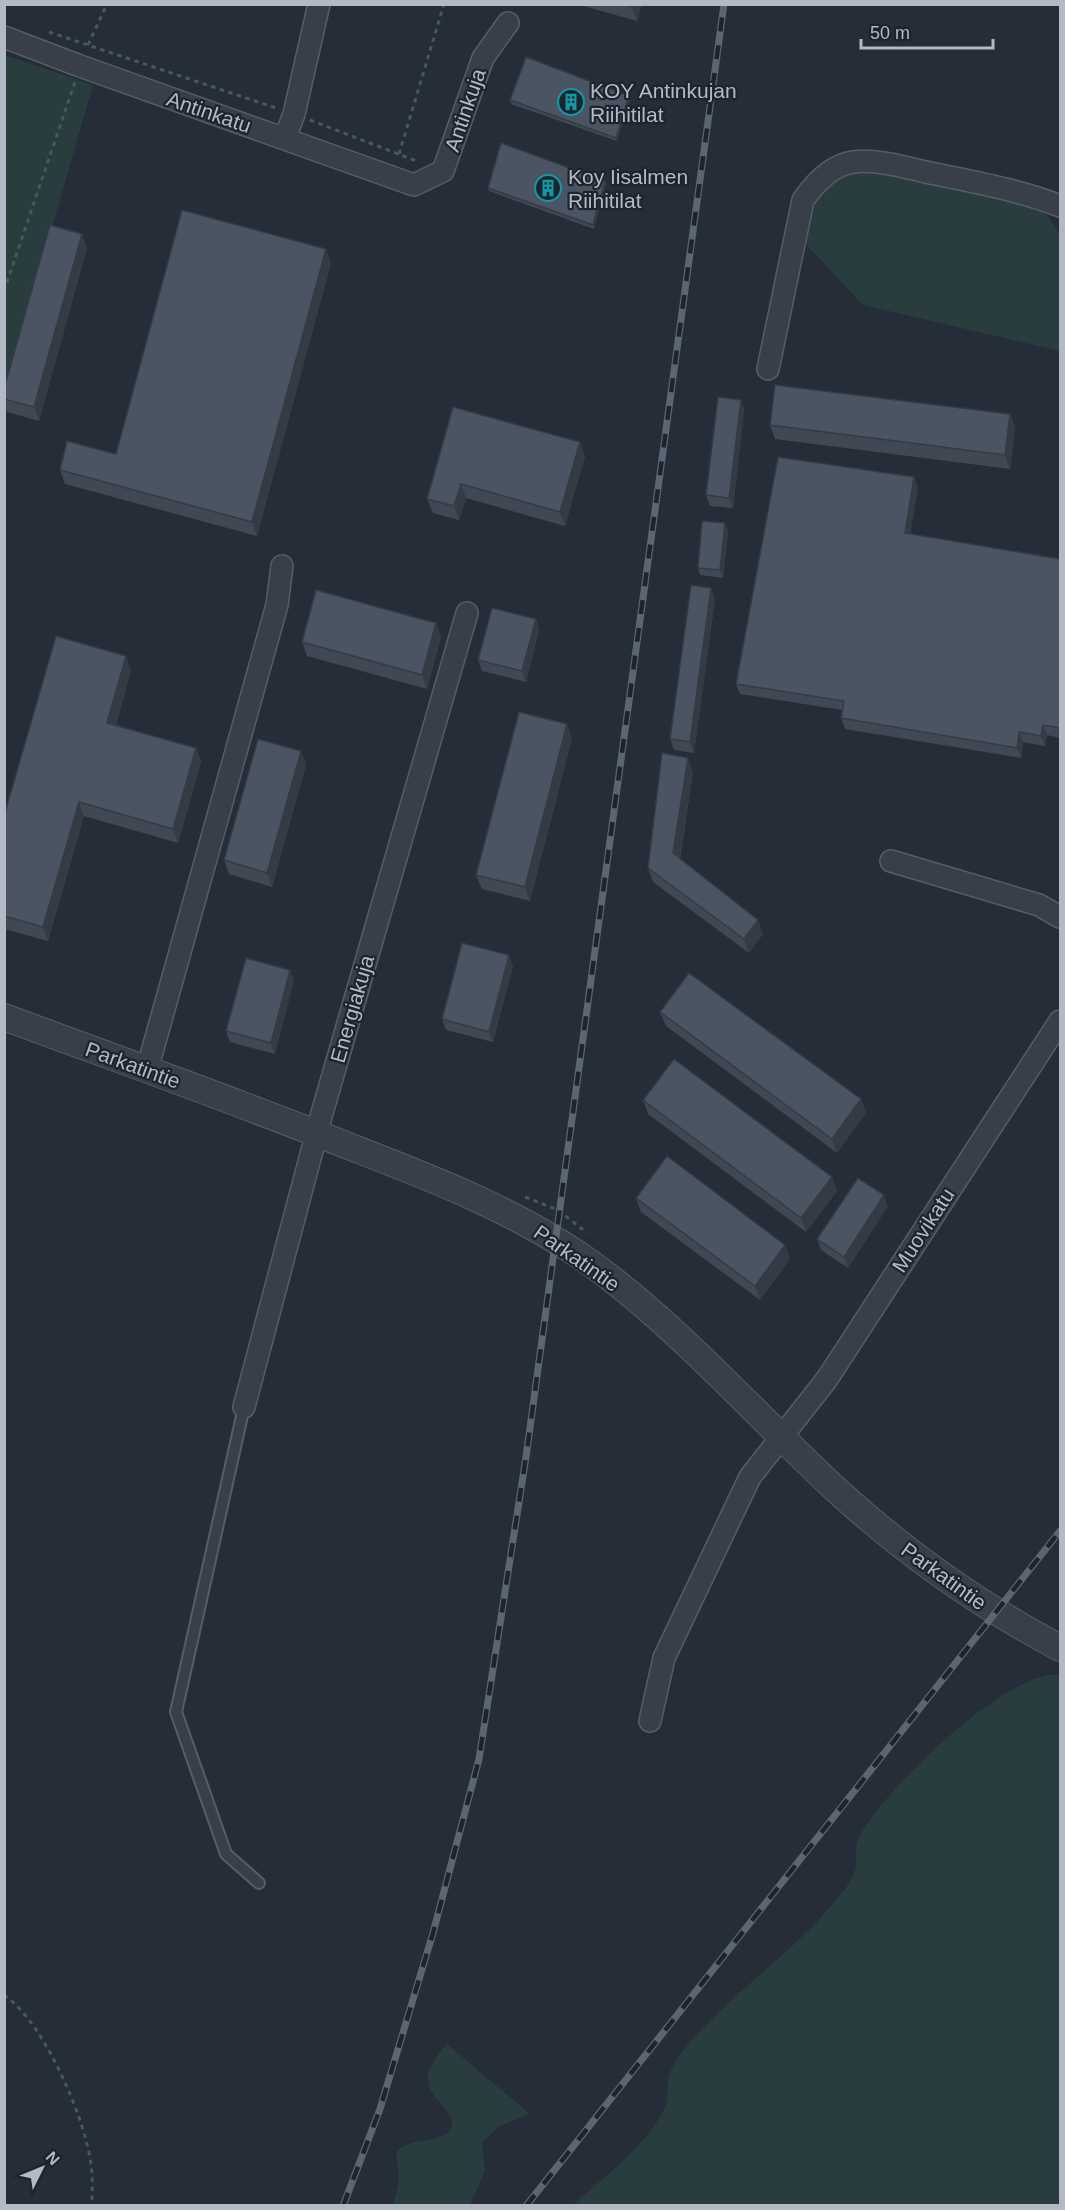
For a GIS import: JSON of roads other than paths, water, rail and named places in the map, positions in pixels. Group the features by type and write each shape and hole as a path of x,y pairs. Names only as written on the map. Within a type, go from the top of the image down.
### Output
{"street":[{"path":"285,138 294,114 319,4"},
{"name":"Antinkuja","path":"414,185 443,171 483,58 508,23"},
{"name":"Antinkatu","path":"4,37 414,185"},
{"path":"768,369 803,200 816,182 835,169 853,162 887,164 1026,193 1060,206"},
{"path":"147,1070 277,605 282,566"},
{"name":"Energiakuja","path":"244,1407 318,1134 467,613"},
{"path":"891,861 1039,906 1060,917"},
{"name":"Parkatintie","path":"4,1017 318,1134 482,1200 519,1218 581,1257 647,1310 887,1535 996,1614 1060,1648"},
{"name":"Muovikatu","path":"650,1721 664,1658 735,1504 750,1477 809,1405 827,1379 1060,1021"}],"lane":[{"path":"244,1407 176,1712 226,1854 259,1883"}],"railway":[{"path":"343,2206 380,2109 433,1933 479,1759 526,1457 724,4"},
{"path":"526,2206 1060,1531"}],"place":[{"name":"KOY Antinkujan Riihitilat","path":"571,102"},
{"name":"Koy Iisalmen Riihitilat","path":"548,188"}]}
